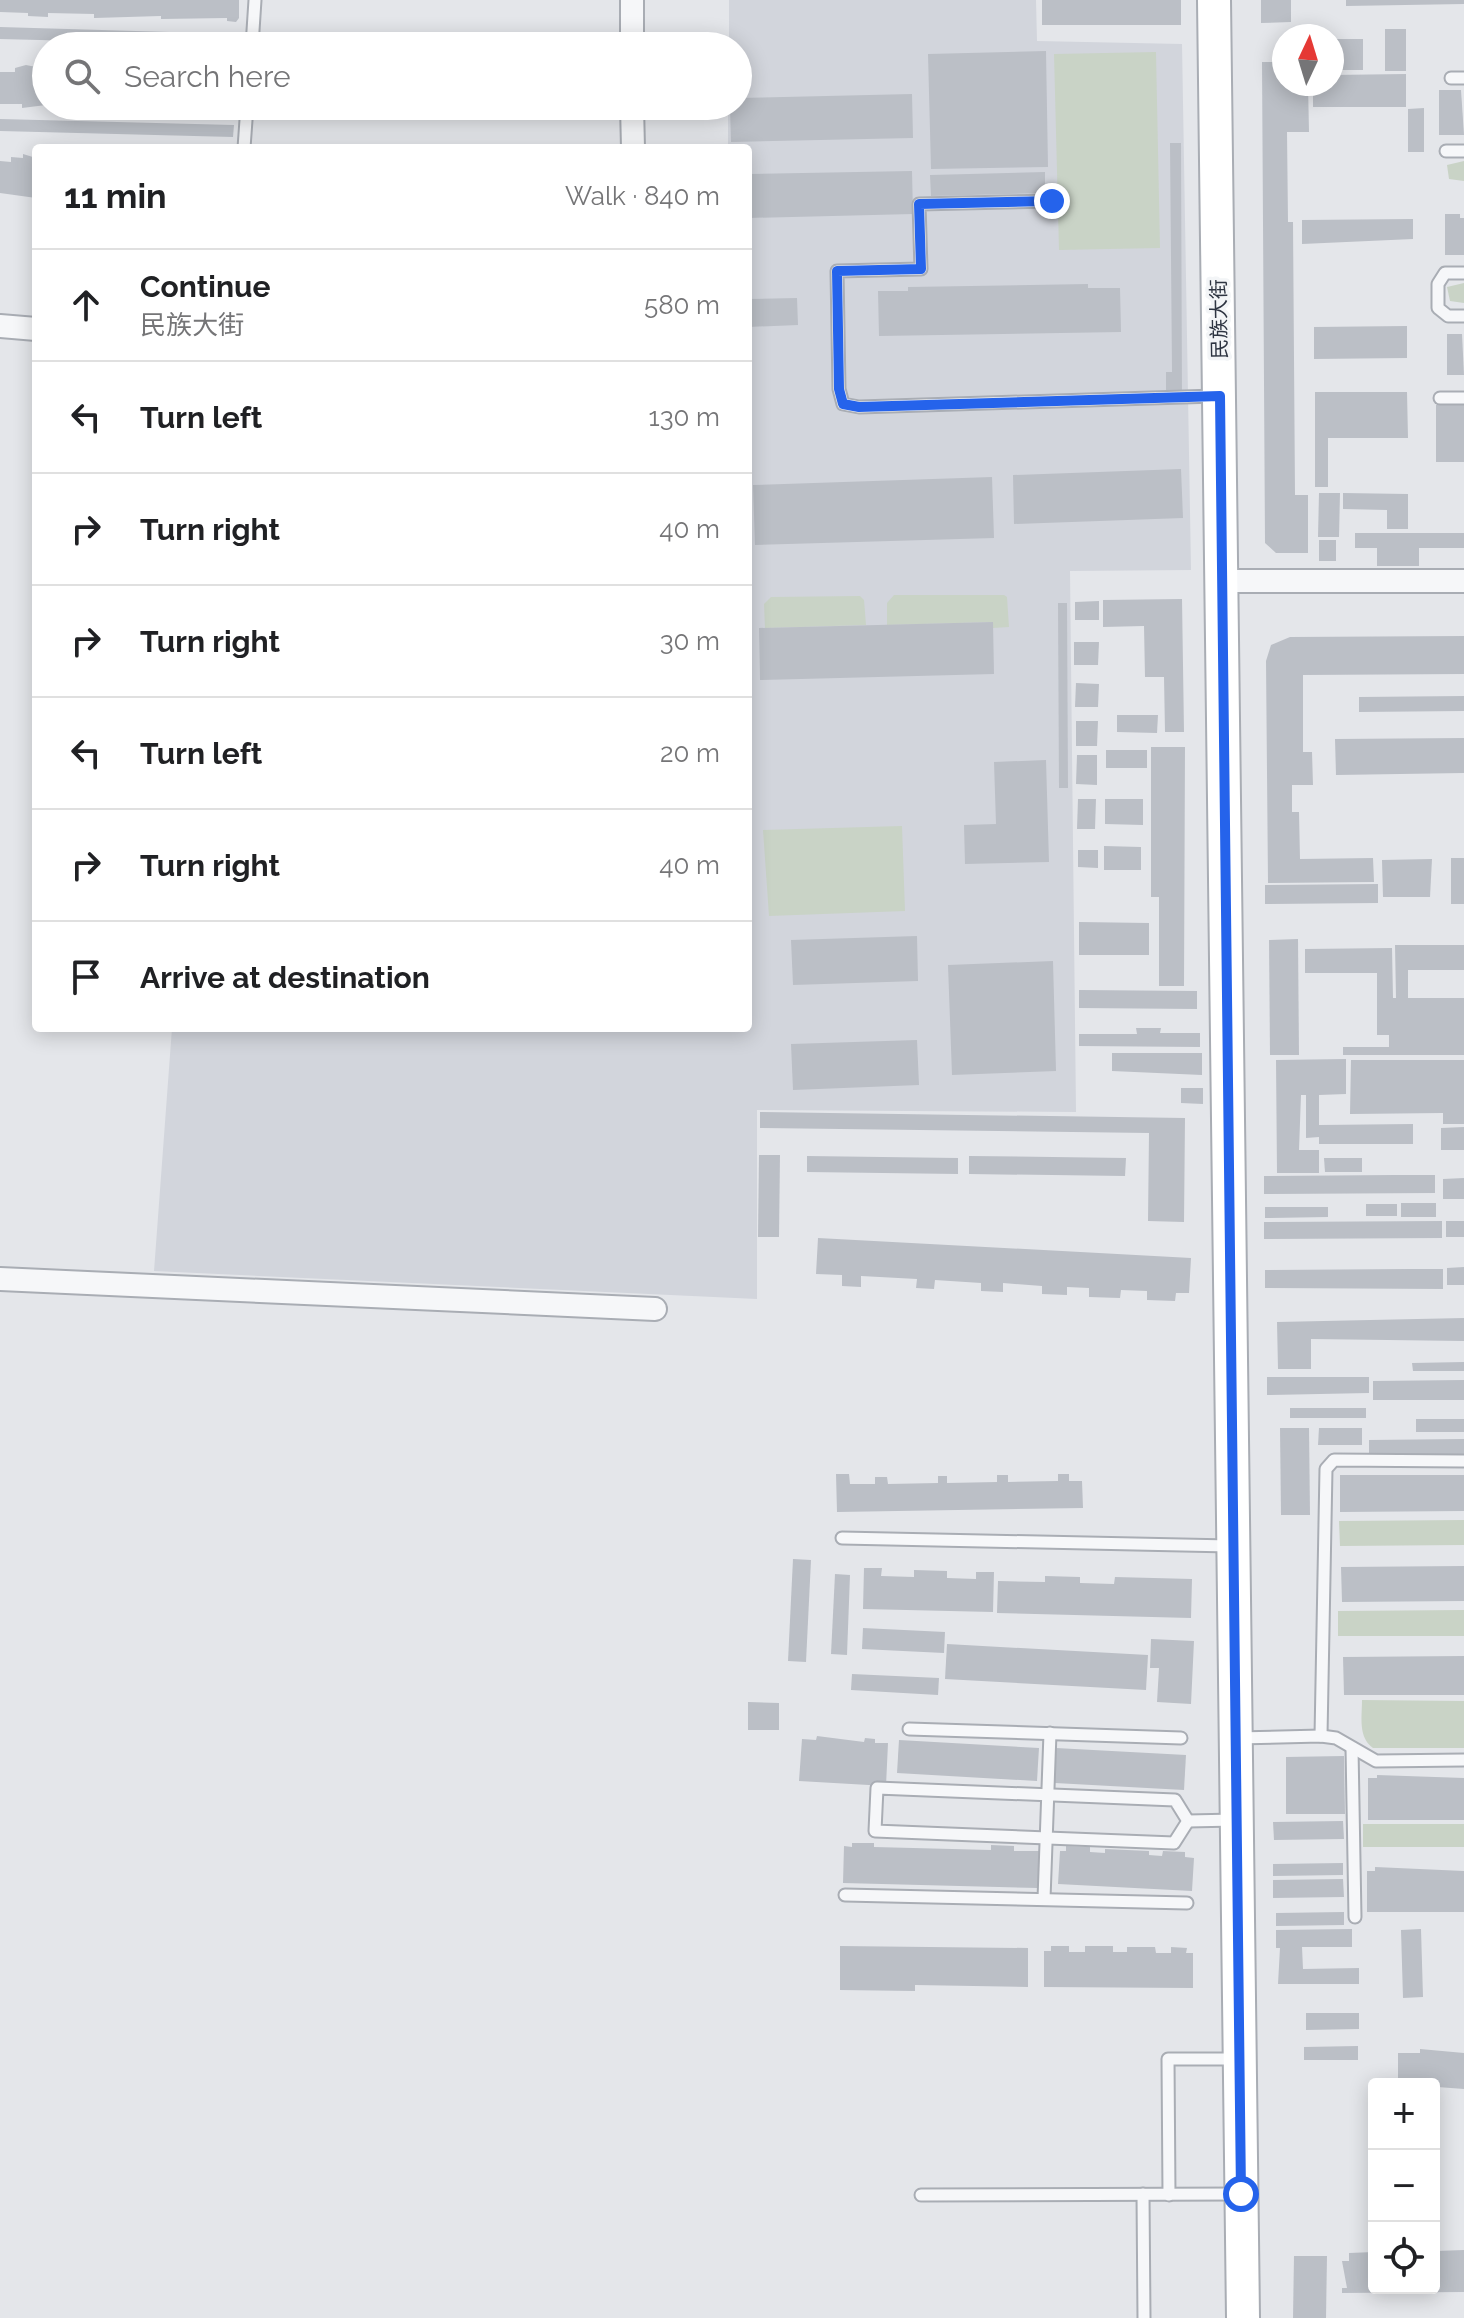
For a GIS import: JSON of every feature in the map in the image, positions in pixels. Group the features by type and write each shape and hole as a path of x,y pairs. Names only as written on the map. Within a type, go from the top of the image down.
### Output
{"main road":[{"name":"民族大街","path":"1214,0 1243,2318"}],"street":[{"path":"632,0 632,32"},
{"path":"632,120 633,144"},
{"path":"0,326 32,329"},
{"path":"1222,581 1464,581"},
{"path":"0,1279 655,1309"}],"lane":[{"path":"253,32 255,0"},
{"path":"244,144 246,120"},
{"path":"1446,151 1464,151"},
{"path":"1052,201 919,204 921,269 837,271 839,389 843,404 859,407 1220,396"},
{"path":"1464,273 1445,273 1438,284 1438,308 1448,316 1464,316"},
{"path":"1440,398 1464,398"},
{"path":"1321,1736 1326,1469 1334,1460 1464,1461"},
{"path":"842,1538 1234,1546"},
{"path":"909,1729 1181,1738"},
{"path":"1044,1899 1050,1733"},
{"path":"1236,1738 1321,1736 1336,1738 1376,1761 1464,1760"},
{"path":"1352,1748 1355,1917"},
{"path":"877,1788 1175,1800 1188,1821 1174,1843 875,1831 877,1788"},
{"path":"1188,1821 1237,1820"},
{"path":"845,1895 1028,1902 1044,1899 1187,1903"},
{"path":"1169,2195 1168,2059 1240,2059"},
{"path":"1143,2194 1144,2318"},
{"path":"921,2195 1241,2194"}],"shaded area":[{"path":"729,0 1036,0 1037,41 1182,44 1191,570 1070,571 1076,1112 757,1110 757,1299 154,1271 172,1032 752,1032 752,144 728,144 728,120 752,120 752,32 729,32"},
{"path":"1156,52 1160,248 1059,250 1054,54"},
{"path":"1464,161 1464,181 1449,179 1447,165"},
{"path":"1464,283 1464,303 1450,301 1447,287"},
{"path":"894,595 1004,595 1007,597 1009,627 993,628 992,622 887,625 887,603"},
{"path":"860,596 864,600 866,625 765,628 764,604 771,597"},
{"path":"902,826 905,911 769,916 763,830"},
{"path":"1464,1520 1464,1545 1340,1546 1339,1521"},
{"path":"1464,1610 1464,1636 1338,1636 1338,1611"},
{"path":"1362,1700 1464,1701 1464,1748 1373,1748 1363,1732"},
{"path":"1363,1824 1464,1824 1464,1847 1363,1847"}],"building":[{"path":"0,0 239,0 239,18 236,22 227,21 227,18 161,19 161,16 94,18 94,14 28,16 28,13 0,12"},
{"path":"1042,0 1181,0 1181,25 1042,25"},
{"path":"1261,0 1291,0 1291,22 1261,23"},
{"path":"1346,0 1464,0 1464,4 1346,6"},
{"path":"0,27 169,32 32,32 32,40 0,39"},
{"path":"1385,29 1406,29 1406,71 1385,71"},
{"path":"1344,39 1363,39 1363,70 1344,70"},
{"path":"1046,51 1048,167 931,169 928,54"},
{"path":"1262,62 1272,62 1272,96 1308,96 1309,132 1287,132 1288,222 1293,222 1295,495 1308,495 1308,553 1276,553 1265,543"},
{"path":"32,66 32,107 0,104 0,72 15,72 15,68"},
{"path":"1406,74 1406,107 1313,107 1313,96 1344,96 1344,75"},
{"path":"1439,90 1461,90 1464,135 1439,135"},
{"path":"912,94 913,138 731,142 730,120 752,120 752,98"},
{"path":"1424,108 1424,152 1408,152 1408,109"},
{"path":"0,119 234,125 233,137 0,131"},
{"path":"1170,143 1181,143 1182,404 1166,404 1166,372 1172,372"},
{"path":"23,154 32,157 32,197 0,193 0,161 11,162 11,157 23,158"},
{"path":"912,171 913,214 752,218 752,174"},
{"path":"1045,172 1045,193 931,196 930,175"},
{"path":"1445,214 1460,214 1460,218 1464,218 1464,255 1445,255"},
{"path":"1413,219 1413,239 1302,244 1302,220"},
{"path":"1088,284 1088,288 1120,288 1121,332 879,336 878,291 908,291 908,287"},
{"path":"797,298 798,325 752,327 752,299"},
{"path":"1407,326 1407,358 1314,359 1314,327"},
{"path":"1447,334 1462,334 1464,375 1447,375"},
{"path":"1315,392 1407,392 1408,438 1328,438 1328,487 1315,487"},
{"path":"1436,405 1464,405 1464,462 1436,462"},
{"path":"1181,469 1183,518 1014,524 1013,475"},
{"path":"992,477 994,538 755,545 753,485"},
{"path":"1319,493 1340,493 1339,537 1318,537"},
{"path":"1343,493 1408,494 1408,529 1387,529 1387,510 1343,509"},
{"path":"1355,533 1464,533 1464,548 1419,548 1419,566 1377,566 1377,548 1355,548"},
{"path":"1319,540 1336,540 1336,561 1319,561"},
{"path":"1182,599 1184,732 1165,732 1164,677 1145,677 1144,626 1103,627 1103,600"},
{"path":"1099,601 1099,620 1075,620 1075,602"},
{"path":"1058,603 1067,603 1068,788 1059,788"},
{"path":"993,622 994,674 760,680 759,628"},
{"path":"1464,636 1464,674 1303,675 1303,752 1312,752 1313,785 1292,785 1292,812 1299,812 1300,859 1373,858 1374,882 1268,883 1266,661 1271,645 1290,637"},
{"path":"1074,642 1099,642 1098,665 1074,665"},
{"path":"1076,683 1099,684 1098,707 1075,707"},
{"path":"1464,696 1464,711 1359,712 1359,697"},
{"path":"1117,715 1158,715 1157,733 1117,732"},
{"path":"1076,721 1098,721 1097,746 1076,746"},
{"path":"1464,738 1464,773 1336,775 1335,739"},
{"path":"1151,747 1185,747 1184,986 1159,986 1159,897 1151,897"},
{"path":"1106,750 1147,750 1147,768 1106,768"},
{"path":"1077,755 1097,755 1097,785 1076,784"},
{"path":"1046,760 1049,862 965,864 964,825 996,824 994,762"},
{"path":"1078,799 1096,799 1095,829 1077,829"},
{"path":"1105,799 1143,799 1143,825 1105,824"},
{"path":"1104,846 1141,847 1141,870 1104,870"},
{"path":"1078,850 1098,850 1098,868 1078,867"},
{"path":"1451,858 1464,858 1464,904 1451,904"},
{"path":"1432,859 1430,897 1383,897 1382,860"},
{"path":"1378,884 1378,903 1265,904 1265,885"},
{"path":"1079,922 1149,923 1149,955 1079,955"},
{"path":"917,936 918,981 793,985 791,940"},
{"path":"1298,939 1299,1055 1270,1055 1269,940"},
{"path":"1395,945 1464,945 1464,970 1408,970 1408,998 1464,998 1464,1055 1343,1055 1343,1047 1389,1047 1389,1035 1377,1035 1377,973 1305,973 1305,949 1392,948 1393,998 1396,998"},
{"path":"1053,961 1056,1071 952,1075 948,965"},
{"path":"1079,990 1197,991 1197,1009 1079,1008"},
{"path":"1136,1028 1161,1028 1160,1033 1200,1033 1200,1047 1079,1046 1079,1034 1137,1034"},
{"path":"917,1040 919,1085 793,1090 791,1044"},
{"path":"1112,1053 1202,1053 1202,1075 1112,1071"},
{"path":"1346,1059 1346,1094 1319,1095 1319,1125 1413,1124 1413,1144 1319,1144 1319,1137 1306,1138 1306,1095 1301,1095 1299,1150 1319,1150 1319,1173 1277,1173 1276,1060"},
{"path":"1351,1060 1464,1060 1464,1124 1443,1124 1443,1113 1350,1114"},
{"path":"1181,1088 1203,1088 1203,1104 1181,1103"},
{"path":"760,1112 1185,1118 1184,1222 1148,1221 1149,1133 760,1128"},
{"path":"1464,1127 1464,1150 1441,1150 1441,1128"},
{"path":"759,1155 780,1155 779,1237 758,1237"},
{"path":"807,1156 958,1158 958,1174 807,1172"},
{"path":"969,1156 1126,1158 1125,1176 969,1174"},
{"path":"1324,1158 1362,1158 1362,1172 1325,1172"},
{"path":"1435,1175 1435,1193 1264,1194 1264,1176"},
{"path":"1464,1178 1464,1199 1443,1199 1443,1179"},
{"path":"1401,1203 1436,1203 1436,1217 1401,1217"},
{"path":"1366,1204 1397,1204 1397,1216 1366,1216"},
{"path":"1265,1207 1328,1207 1328,1217 1265,1218"},
{"path":"1442,1221 1442,1238 1264,1239 1264,1222"},
{"path":"1446,1221 1464,1221 1464,1237 1446,1237"},
{"path":"818,1238 1191,1258 1189,1293 1176,1293 1175,1301 1147,1300 1147,1291 1121,1290 1120,1298 1089,1297 1089,1288 1067,1287 1067,1295 1042,1294 1042,1286 1003,1283 1003,1292 981,1291 981,1283 935,1280 934,1289 916,1288 917,1279 861,1276 861,1287 842,1286 842,1275 816,1274"},
{"path":"1464,1267 1464,1285 1447,1285 1447,1268"},
{"path":"1443,1269 1443,1289 1265,1288 1265,1270"},
{"path":"1464,1318 1464,1341 1311,1339 1311,1369 1278,1369 1277,1322"},
{"path":"1464,1362 1464,1371 1413,1371 1412,1363"},
{"path":"1267,1377 1369,1377 1369,1393 1267,1395"},
{"path":"1464,1380 1464,1400 1373,1400 1373,1381"},
{"path":"1290,1408 1366,1408 1366,1418 1290,1418"},
{"path":"1416,1419 1464,1419 1464,1432 1416,1432"},
{"path":"1280,1428 1309,1428 1310,1515 1281,1515"},
{"path":"1319,1428 1362,1428 1362,1445 1318,1445"},
{"path":"1464,1439 1464,1456 1369,1457 1369,1440"},
{"path":"836,1474 849,1474 850,1484 875,1484 875,1477 887,1477 888,1484 938,1483 938,1476 947,1476 947,1483 997,1482 997,1475 1008,1475 1008,1482 1058,1481 1058,1474 1069,1474 1069,1481 1082,1481 1083,1508 837,1512"},
{"path":"1340,1475 1464,1475 1464,1511 1340,1512"},
{"path":"793,1559 811,1560 806,1662 788,1661"},
{"path":"1464,1566 1464,1601 1342,1602 1341,1567"},
{"path":"864,1568 882,1568 881,1576 914,1577 914,1570 947,1571 947,1578 976,1579 976,1572 994,1572 993,1612 863,1609"},
{"path":"835,1574 850,1575 847,1655 831,1654"},
{"path":"1045,1576 1080,1577 1080,1583 1114,1584 1115,1577 1192,1579 1191,1618 997,1613 998,1581 1045,1582"},
{"path":"863,1628 945,1632 944,1653 862,1649"},
{"path":"1151,1639 1194,1641 1191,1704 1157,1702 1159,1668 1150,1668"},
{"path":"947,1644 1148,1655 1146,1690 945,1679"},
{"path":"1464,1656 1464,1695 1344,1695 1343,1657"},
{"path":"852,1674 939,1678 938,1695 851,1690"},
{"path":"748,1702 779,1703 779,1730 748,1730"},
{"path":"817,1736 864,1742 865,1738 875,1739 875,1743 888,1743 886,1786 799,1781 802,1739 816,1740"},
{"path":"899,1740 1039,1748 1037,1781 897,1773"},
{"path":"1056,1748 1186,1755 1184,1790 1055,1783"},
{"path":"1344,1756 1345,1814 1286,1814 1286,1757"},
{"path":"1377,1775 1464,1778 1464,1820 1368,1820 1368,1778 1377,1778"},
{"path":"1343,1821 1344,1839 1274,1840 1273,1822"},
{"path":"852,1843 874,1843 874,1847 991,1850 991,1845 1014,1846 1014,1851 1039,1851 1038,1888 843,1883 844,1846 852,1847"},
{"path":"1066,1846 1090,1847 1090,1852 1105,1853 1105,1849 1149,1851 1149,1855 1162,1856 1163,1851 1185,1852 1185,1857 1194,1858 1192,1891 1058,1884 1060,1851 1066,1851"},
{"path":"1343,1863 1343,1875 1273,1876 1273,1864"},
{"path":"1375,1867 1464,1871 1464,1912 1367,1912 1367,1871 1375,1871"},
{"path":"1343,1879 1344,1897 1273,1898 1273,1880"},
{"path":"1344,1912 1344,1925 1276,1926 1276,1913"},
{"path":"1352,1929 1352,1947 1302,1947 1303,1969 1359,1968 1359,1984 1278,1984 1280,1948 1276,1948 1276,1930"},
{"path":"1421,1929 1423,1997 1403,1998 1401,1930"},
{"path":"840,1946 1028,1948 1028,1987 915,1985 915,1991 840,1990"},
{"path":"1051,1946 1069,1946 1069,1952 1085,1952 1085,1946 1113,1946 1113,1952 1127,1952 1127,1947 1155,1947 1156,1953 1171,1953 1171,1947 1187,1948 1186,1953 1193,1953 1193,1988 1044,1987 1044,1951 1051,1951"},
{"path":"1306,2013 1359,2013 1359,2029 1306,2030"},
{"path":"1358,2046 1358,2060 1304,2060 1304,2047"},
{"path":"1420,2049 1464,2053 1464,2089 1440,2087 1440,2078 1398,2078 1398,2053 1420,2053"},
{"path":"1464,2250 1464,2292 1440,2292 1440,2251"},
{"path":"1368,2252 1368,2293 1342,2293 1342,2288 1347,2288 1342,2261 1349,2261 1349,2253"},
{"path":"1294,2256 1327,2256 1326,2318 1293,2318"}],"route":[{"path":"1052,201 919,204 921,269 837,271 839,389 843,404 859,407 1220,396 1241,2194"}]}
